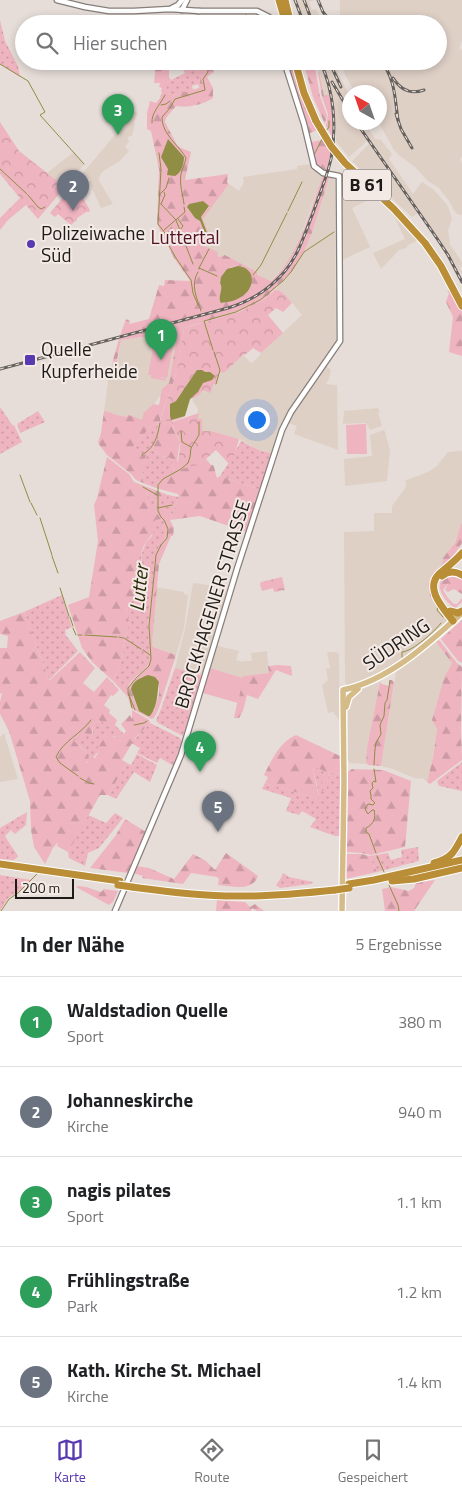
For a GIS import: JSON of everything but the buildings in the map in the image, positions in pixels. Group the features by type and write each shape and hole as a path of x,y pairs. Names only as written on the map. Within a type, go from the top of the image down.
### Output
{"highway":[{"path":"280,0 284,15"},
{"path":"286,0 290,15"},
{"name":"B 61","path":"298,70 304,93 331,146 344,163 426,241 450,272 462,295"},
{"name":"B 61","path":"302,70 318,121"},
{"name":"B 61","path":"426,241 462,306"},
{"path":"459,617 434,594 433,583 437,576 462,553"},
{"path":"459,617 458,613 450,611 437,592 436,584 441,576 447,573 455,572 462,575"},
{"path":"374,880 440,861 453,854 462,836"},
{"path":"349,886 462,862"},
{"path":"392,881 462,862"},
{"path":"0,866 133,885 197,891 250,893 284,893 414,879 462,868"}],"main road":[{"path":"57,0 85,7 109,10 257,11 264,15"},
{"path":"170,9 185,0"},
{"path":"180,10 185,0"},
{"path":"185,0 187,6 192,10"},
{"path":"144,11 170,9 199,10"},
{"name":"BROCKHAGENER STRASSE","path":"115,911 181,755 237,569 282,430 291,412 340,341 339,176 320,172 314,165 304,124 287,70"},
{"name":"SÜDRING","path":"343,691 358,689 377,681 402,666 459,617"},
{"name":"SÜDRING","path":"343,691 386,673 459,617"},
{"path":"344,718 348,698 358,689"},
{"path":"342,911 343,691"}],"shaded area":[{"path":"293,0 314,0 309,2 312,10 316,9 319,15 299,15"},
{"path":"341,0 462,0 462,40 459,49 462,50 461,215 455,212 439,188 428,181 415,167 394,150 383,130 387,130 387,85 351,85 344,70 447,70 447,15 340,15"},
{"path":"318,70 337,70 344,85 342,85 342,130 369,130 375,139 381,140 392,154 389,159 413,194 422,182 434,190 448,206 452,219 448,231 449,243 462,262 462,268 458,264 462,275 452,259 462,278 459,280 440,244 418,213 412,217 352,161 369,144 367,141 349,157 338,144 336,141 333,103 334,138 332,136 330,94 324,96"},
{"path":"133,111 138,113 134,122 132,136 127,137 129,141 125,147 129,151 121,160 102,172 98,179 113,204 101,208 89,182 91,180 83,173"},
{"path":"168,139 184,157 182,168 175,176 167,175 168,169 161,157"},
{"path":"331,151 333,153 328,172 301,247 290,266 274,283 257,297 238,306 123,338 122,336 238,305 254,297 273,282 294,257 309,222 325,176"},
{"path":"74,152 84,164 65,187 47,173"},
{"path":"310,164 315,171 323,175 297,246 287,263 270,282 226,255 219,257 217,252 204,246 209,234 203,219 229,184 239,191 244,182 243,177 297,169 297,166"},
{"path":"345,168 398,216 419,240 399,250 381,269 373,253 370,247 342,260 342,176","holes":["374,197 393,214 405,239 373,253 352,208"]},
{"path":"329,178 335,180 336,342 287,414 271,453 261,451 239,439 211,431 202,431 198,420 198,409 192,400 203,390 212,389 220,372 224,373 243,355 251,363 253,362 302,315 283,292 275,290 291,272 305,248 312,233"},
{"path":"203,201 209,206 201,217 208,235 206,236 200,221 195,218 187,207 189,204"},
{"path":"238,266 244,268 251,275 252,279 249,289 239,298 221,303 221,277 227,269"},
{"path":"177,330 169,383 142,421 104,411 109,374 113,360 117,365 121,340 154,336"},
{"path":"116,337 115,340 90,348 0,370 0,368"},
{"path":"326,366 331,370 326,384 337,385 338,450 294,434 297,426 288,423 296,408"},
{"path":"197,370 210,372 215,376 212,380 203,383 198,392 190,399 185,416 171,420 170,404 176,401"},
{"path":"378,408 382,426 370,430 366,423 343,424 344,411"},
{"path":"384,430 390,451 387,481 345,486 344,459 372,456 370,435"},
{"path":"462,451 462,522 452,549 443,558 442,565 435,570 428,584 430,596 448,623 417,648 385,670 365,681 350,686 347,685 345,682 344,532 374,531 374,513 392,513 392,506 406,487 406,482 404,481 428,472 437,466 448,452"},
{"path":"193,583 227,590 203,676 175,668 185,629"},
{"path":"156,587 184,592 184,594 188,595 184,628 176,655 153,647 152,644"},
{"path":"436,642 452,663 444,678 432,720 437,729 427,782 423,778 414,778 381,766 396,672"},
{"path":"216,647 239,651 236,660 243,662 252,661 251,653 267,651 269,673 243,676 243,678 210,668"},
{"path":"327,652 339,654 340,721 333,712 328,713 322,685 328,680 326,669 330,668"},
{"path":"148,675 155,677 159,682 156,704 150,716 139,711 131,689 135,681"},
{"path":"380,682 367,748 367,764 350,763 348,760 348,708 350,700 358,691"},
{"path":"4,733 18,779 0,782 0,737"}],"green space":[{"path":"0,20 5,41 15,60 15,70 19,70 20,77 0,64"},
{"name":"Luttertal","path":"155,70 169,70 169,77 166,82 167,93 174,95 199,88 202,70 213,70 214,72 207,77 213,88 213,98 195,105 176,106 165,122 177,145 191,152 185,180 228,174 227,183 229,184 203,219 209,234 204,246 218,252 217,255 219,257 225,255 257,272 257,275 273,282 254,297 238,305 120,336 126,319 130,321 129,324 149,319 159,285 164,286 165,280 190,281 174,258 157,224 159,169 151,131 147,129 147,113 150,101 156,103 160,98 162,88 159,87 160,83 154,83","holes":["203,201 209,207 201,217 207,235 199,220 195,218 188,208 188,204","242,266 250,272 241,297 222,303 222,286 220,281 231,267"]},
{"path":"183,70 202,70 199,88 198,84 192,86 193,90 174,95 167,93 165,82 169,77 171,80 185,73"},
{"path":"289,70 295,70 306,105 317,130 308,134"},
{"path":"306,70 316,70 320,97 327,115 325,124 313,97"},
{"path":"318,72 324,96 330,94 332,136 326,126 328,114 322,97"},
{"path":"0,122 19,151 65,187 38,219 26,205 8,220 0,230 0,218 20,198 0,174"},
{"path":"323,140 331,151 326,172 316,163 311,142"},
{"path":"323,175 325,176 299,245 283,270 273,282 270,282 297,246"},
{"path":"327,176 335,180 329,178 312,233 303,254 291,272 264,300 234,313 184,328 180,358 160,420 172,421 173,428 180,442 177,461 185,467 213,465 217,478 220,476 260,490 246,532 200,516 170,520 179,497 178,494 156,488 160,481 174,471 171,458 162,456 152,449 159,437 157,431 159,422 151,426 134,446 144,455 147,453 142,467 143,483 136,480 107,455 98,443 104,411 127,417 128,415 142,420 144,411 153,404 159,405 162,389 169,383 177,330 154,336 121,340 116,365 113,360 119,339 228,309 263,293 278,279 295,257"},
{"path":"70,189 78,195 80,193 90,210 77,218 71,225 58,214 55,217 50,213"},
{"path":"275,290 287,296 292,303 283,312 276,308 268,315 283,333 261,353 253,348 224,373 220,372 216,384 214,384 210,393 203,390 198,396 190,399 184,417 172,421 160,421 180,358 184,328 239,312 264,300"},
{"path":"451,290 462,312 462,356 449,352 453,317 446,302 449,293 447,291"},
{"path":"154,343 173,346 167,378 157,377 166,379 166,381 151,378 151,375 148,375"},
{"path":"0,407 14,425 22,442 0,454"},
{"path":"38,411 45,422 20,433 17,424"},
{"path":"199,413 198,419 202,419 202,431 211,431 239,439 235,454 229,464 216,450 206,459 212,466 194,466 177,471 180,442 172,422"},
{"path":"159,422 157,431 159,437 152,449 162,456 171,458 174,471 158,484 156,488 143,483 142,467 147,453 144,455 134,446 151,426"},
{"path":"366,424 367,454 347,454 346,425"},
{"path":"241,441 261,451 271,453 260,490 220,476"},
{"path":"107,457 129,474 134,482 168,495 158,505 157,496 147,492 149,510 158,508 168,515 174,528 173,536 171,536 159,564 152,644 153,647 176,655 159,708 154,718 151,719 131,708 127,688 150,661 148,627 155,557 166,537 162,527 165,524 163,519 155,520 155,529 142,551 142,574 138,595 132,599 126,612 129,621 122,660 113,681 92,662 82,648 68,605 89,597 98,541 94,505","holes":["141,678 159,682 159,694 154,711 139,711 133,696"]},
{"path":"147,492 166,498 168,495 179,497 170,520 149,510"},
{"path":"163,519 165,524 162,527 166,537 159,547 155,558 148,627 150,661 129,684 127,688 128,697 113,681 122,660 129,621 126,612 132,599 138,595 142,579 142,553 146,542 152,536 155,520"},
{"path":"462,522 462,543 450,563 432,580 448,621 430,596 428,584 433,573 442,565 443,558 455,543"},
{"path":"454,575 462,579 462,594 454,589 448,592 445,590 449,582 443,590 454,604 457,604 462,598 462,602 455,608 442,595 440,589 442,580"},
{"path":"282,577 285,590 274,592 273,588 262,591 261,582"},
{"path":"62,595 72,627 65,630 65,634 78,651 49,680 24,612"},
{"path":"24,612 49,680 80,652 95,668 83,683 94,692 107,677 119,690 113,696 111,695 104,705 117,720 115,725 106,725 99,720 93,725 92,737 85,733 74,741 89,755 86,762 89,763 92,758 95,758 98,753 96,750 108,733 114,737 122,737 126,731 121,724 130,715 132,719 132,710 149,720 150,723 135,738 122,760 127,763 108,795 100,795 68,852 57,846 58,842 45,864 34,847 31,830 30,801 9,731 0,714 2,693 0,694 0,648 7,648 8,636 0,634 0,621"},
{"path":"462,620 462,663 458,661 441,639"},
{"path":"439,640 462,667 462,760 430,784 427,782 437,729 432,720 444,678 452,663 436,642"},
{"path":"268,666 291,666 292,676 276,670 258,699 247,695 243,711 239,718 234,718 243,676 269,673"},
{"path":"175,668 203,676 183,736 158,723 156,720"},
{"path":"210,668 243,678 238,703 203,693"},
{"path":"389,680 392,680 394,683 381,766 368,765 366,762 367,748 380,682 389,686"},
{"path":"99,720 108,725 115,725 124,734 122,737 106,736 99,745 98,752 89,763 86,761 89,755 73,741 85,732 93,735 93,725"},
{"path":"150,723 180,738 182,742 174,766 160,758 157,763 137,753 140,748 131,743"},
{"path":"296,735 340,756 341,774 329,772 326,791 321,790 324,771 313,766 318,799 265,783 268,777 264,775 273,757 285,742"},
{"path":"137,754 157,765 150,782 134,772 116,799 108,795 127,763 131,765"},
{"path":"462,762 462,791 439,786 437,781"},
{"path":"313,765 324,771 322,790 326,790 329,772 341,774 340,836 310,827 316,819 302,811 299,815 286,811 291,798 262,789 265,783 318,799"},
{"path":"352,769 383,770 411,781 405,847 371,855 346,852 345,807 348,795 348,772"},
{"path":"27,812 26,825 15,834 11,830 5,836 18,856 14,860 0,859 0,828"},
{"path":"115,813 123,818 99,848 88,853 85,866 69,858 68,852 88,815 106,823"},
{"path":"125,819 146,832 128,873 90,868 116,835"},
{"path":"418,847 419,861 377,872 369,856 388,853 391,860 402,857 401,850"},
{"path":"226,853 258,876 255,881 241,887 218,885 219,879 217,877 191,873 183,884 142,878 143,876 133,873 136,866 149,868 174,879 193,854 206,861 215,870"},
{"path":"345,854 369,856 377,872 345,879"},
{"path":"283,873 289,877 313,882 311,884 280,888 276,885"},
{"path":"0,875 31,880 8,898 0,911"},
{"path":"435,880 414,911 385,911 382,889 391,887 409,891 414,888 416,883"},
{"path":"76,887 101,892 104,889 118,891 113,902 109,905"},
{"path":"217,900 245,902 250,907 255,904 264,911 257,911 252,908 251,911 216,911"}],"waterway":[{"path":"0,64 28,81 45,112 40,115 84,164"},
{"name":"Lutter","path":"184,204 181,172 186,158 165,129 162,117 175,99 205,90 203,79 208,70"},
{"name":"Lutter","path":"152,123 154,112 165,95"},
{"name":"Lutter","path":"161,105 170,101"},
{"path":"326,131 329,127 329,121"},
{"path":"314,155 323,137"},
{"name":"Lutter","path":"159,153 161,169 158,224 165,233 167,242 176,258 191,280 193,293 198,305"},
{"path":"0,169 27,194"},
{"path":"160,194 166,188 169,178"},
{"path":"288,211 302,182"},
{"path":"161,204 165,195 164,192"},
{"path":"28,195 38,207 41,209 45,207"},
{"name":"Lutter","path":"161,204 176,220 193,264"},
{"name":"Lutter","path":"164,230 185,212 184,207"},
{"path":"253,275 261,265 287,213"},
{"name":"Lutter","path":"178,219 183,226 180,230"},
{"path":"213,350 204,321 236,312 260,300 283,281 304,252 334,232"},
{"path":"199,268 209,249"},
{"path":"199,269 217,276"},
{"name":"Lutter","path":"198,272 194,287 201,311"},
{"name":"Lutter","path":"214,352 220,370 216,384"},
{"name":"Lutter","path":"135,710 128,693 128,688 149,666 151,659 149,626 156,555 167,538 168,529 158,511 158,485 163,479 188,463 191,448 199,435 199,422"},
{"path":"142,455 155,442 160,423"},
{"path":"181,431 182,442 191,447"},
{"path":"20,475 30,502"},
{"path":"143,487 157,495"},
{"path":"31,503 37,515"},
{"path":"158,508 172,505"},
{"path":"40,518 52,555"},
{"path":"52,556 58,573"},
{"path":"60,588 69,616"},
{"path":"438,607 437,610 443,617"},
{"path":"70,617 73,626"},
{"path":"402,657 402,652 417,645 441,623"},
{"path":"73,628 76,635"},
{"path":"85,635 117,637"},
{"path":"119,637 123,638"},
{"path":"124,638 141,649"},
{"path":"143,650 150,655"},
{"path":"374,765 376,743 381,734 380,725 384,716 390,681"},
{"name":"Lutter","path":"129,694 132,708"},
{"path":"78,776 60,763 56,757 63,746 91,720"},
{"path":"134,725 147,721"},
{"path":"374,769 376,782 372,783 373,788 370,791 371,799 375,803 373,805 368,804 365,809 368,814 374,810 374,820 366,828 366,832 369,834 376,853"},
{"path":"80,778 94,784"},
{"path":"377,856 384,872"},
{"name":"Lutter","path":"1,911 9,899 18,893 38,873"},
{"path":"389,885 399,911"}],"railway":[{"path":"295,0 301,15"},
{"path":"304,0 310,15"},
{"path":"318,0 326,15"},
{"path":"0,369 228,308 260,294 273,283 294,258 313,213 331,159 334,134 333,109 324,70"},
{"path":"333,70 341,87"},
{"path":"387,70 392,82 398,120"},
{"path":"393,78 406,90 414,92 424,90"},
{"path":"332,82 342,99"},
{"path":"396,114 401,129 412,148"},
{"path":"362,130 448,255 462,282"}],"place":[{"name":"nagis pilates","path":"118,135"},
{"name":"Johanneskirche","path":"73,211"},
{"name":"Polizeiwache Süd","path":"31,244"},
{"name":"Quelle Kupferheide","path":"30,360"},
{"name":"Waldstadion Quelle","path":"161,360"},
{"name":"Frühlingstraße","path":"200,772"},
{"name":"Kath. Kirche St. Michael","path":"218,832"}]}
